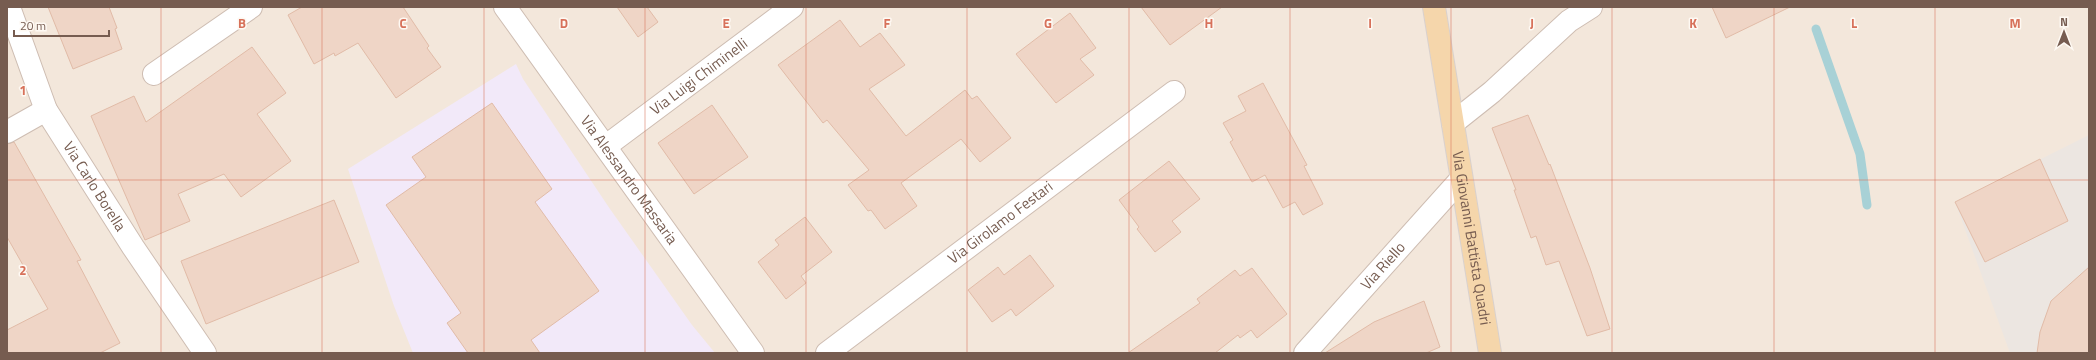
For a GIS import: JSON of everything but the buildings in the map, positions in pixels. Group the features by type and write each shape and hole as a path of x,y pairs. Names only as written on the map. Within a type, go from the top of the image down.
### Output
{"main road":[{"name":"Via Giovanni Battista Quadri","path":"1434,7 1490,353"}],"street":[{"name":"Via Carlo Borella","path":"9,7 46,110 133,247 205,353"},
{"path":"154,74 251,7"},
{"name":"Via Alessandro Massaria","path":"505,7 753,353"},
{"name":"Via Luigi Chiminelli","path":"606,146 792,7"},
{"path":"1453,123 1492,92 1569,21 1591,7"},
{"name":"Via Girolamo Festari","path":"827,353 1174,92"},
{"path":"7,132 46,110"},
{"name":"Via Riello","path":"1305,353 1461,179"}],"shaded area":[{"path":"7,7 2089,7 2089,353 7,353"},
{"path":"516,64 523,79 610,209 692,325 715,353 413,353 394,306 348,169"},
{"path":"2089,135 2089,353 2010,353 1955,202"}],"waterway":[{"path":"1816,29 1860,154 1867,205"}]}
